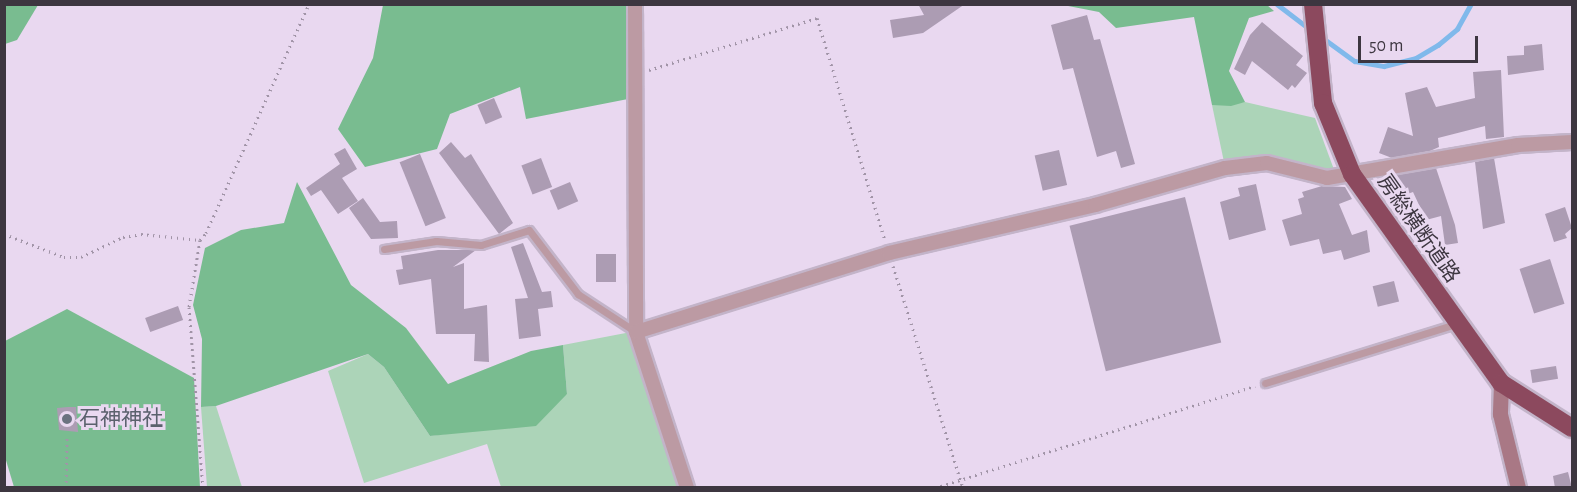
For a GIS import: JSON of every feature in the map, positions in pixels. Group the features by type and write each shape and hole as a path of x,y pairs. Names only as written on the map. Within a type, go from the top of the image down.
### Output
{"highway":[{"name":"房総横断道路","path":"1313,7 1323,103 1352,174 1456,324 1501,383 1572,428"}],"street":[{"path":"635,4 636,332 687,488"},
{"path":"636,332 889,253 1095,205 1225,168 1267,163 1327,178 1518,145 1572,142"},
{"path":"1501,383 1500,414 1518,488"}],"lane":[{"path":"384,249 436,241 481,245 529,230 578,294 636,332"},
{"path":"1265,383 1456,324"}],"path":[{"path":"203,488 189,307 200,240 206,233 309,4"},
{"path":"634,75 817,18 963,488"},
{"path":"4,234 64,257 81,256 123,237 141,234 200,240"},
{"path":"935,488 1265,383"},
{"path":"66,488 67,435"}],"green space":[{"path":"4,5 38,5 17,40 5,44"},
{"path":"383,5 631,5 628,99 526,119 520,87 450,114 437,149 365,167 338,129 373,58"},
{"path":"1063,5 1267,5 1274,11 1249,18 1229,71 1245,102 1231,106 1212,105 1194,17 1116,28 1099,12"},
{"path":"1245,102 1315,118 1336,175 1224,162 1212,105"},
{"path":"297,182 351,285 406,328 448,384 531,351 563,345 567,394 536,426 430,436 384,367 368,354 216,406 201,407 202,339 193,305 205,248 241,230 284,223"},
{"path":"67,309 194,378 200,487 14,487 5,457 5,341"},
{"path":"631,332 681,487 501,487 487,444 364,483 328,371 368,354 384,367 430,436 484,429 567,394 563,345"},
{"path":"216,406 242,487 207,487 201,407"}],"building":[{"path":"918,4 965,4 923,33 893,38 890,20 924,15"},
{"path":"1087,15 1094,40 1100,39 1135,164 1121,168 1116,151 1097,157 1073,68 1063,70 1051,25"},
{"path":"1262,22 1303,56 1296,65 1307,73 1295,88 1292,85 1288,90 1252,61 1245,75 1234,69 1250,35"},
{"path":"1542,44 1544,70 1508,75 1507,56 1524,55 1524,46"},
{"path":"1501,70 1504,137 1486,139 1485,126 1438,138 1439,147 1430,151 1392,158 1379,153 1388,127 1413,136 1405,93 1427,87 1436,107 1475,98 1473,72"},
{"path":"494,98 502,117 486,124 477,105"},
{"path":"451,142 465,158 471,154 513,223 499,234 439,153"},
{"path":"345,148 357,169 342,178 358,201 338,214 321,190 311,196 306,188 340,164 334,154"},
{"path":"1059,150 1067,185 1043,191 1035,156"},
{"path":"420,154 446,218 425,226 400,162"},
{"path":"541,158 552,187 533,194 521,166"},
{"path":"1494,158 1505,223 1483,229 1475,162"},
{"path":"1436,168 1455,225 1458,243 1445,245 1441,216 1426,220 1413,192 1396,198 1384,177"},
{"path":"570,182 578,201 558,210 550,191"},
{"path":"1256,184 1266,230 1229,240 1220,202 1240,196 1238,188"},
{"path":"1322,186 1345,187 1352,199 1339,204 1352,235 1367,230 1370,252 1344,260 1341,250 1323,254 1319,239 1290,246 1282,220 1302,214 1298,199 1304,197 1302,192"},
{"path":"1185,197 1221,343 1106,371 1070,226"},
{"path":"363,198 380,222 397,221 398,238 371,239 349,208"},
{"path":"1565,207 1572,228 1565,234 1567,238 1554,242 1545,214"},
{"path":"523,243 542,292 551,291 553,307 538,309 541,336 519,339 515,299 528,298 511,247"},
{"path":"438,250 476,250 453,267 464,263 464,309 487,305 489,362 474,361 475,334 436,334 431,279 399,285 396,270 403,269 401,256"},
{"path":"596,254 616,254 616,282 596,282"},
{"path":"1550,259 1565,304 1534,314 1520,269"},
{"path":"1394,281 1399,301 1378,307 1373,286"},
{"path":"178,306 183,320 150,332 145,318"},
{"path":"1556,366 1558,379 1532,383 1530,370"},
{"name":"石神神社","path":"76,407 78,432 59,430 57,408"},
{"path":"1568,472 1572,488 1555,488 1553,476"}],"waterway":[{"path":"1277,4 1311,30"},
{"path":"1323,38 1355,61 1384,66 1416,58 1438,45 1457,29 1471,4"}],"place":[{"name":"石神神社","path":"67,419"}]}
